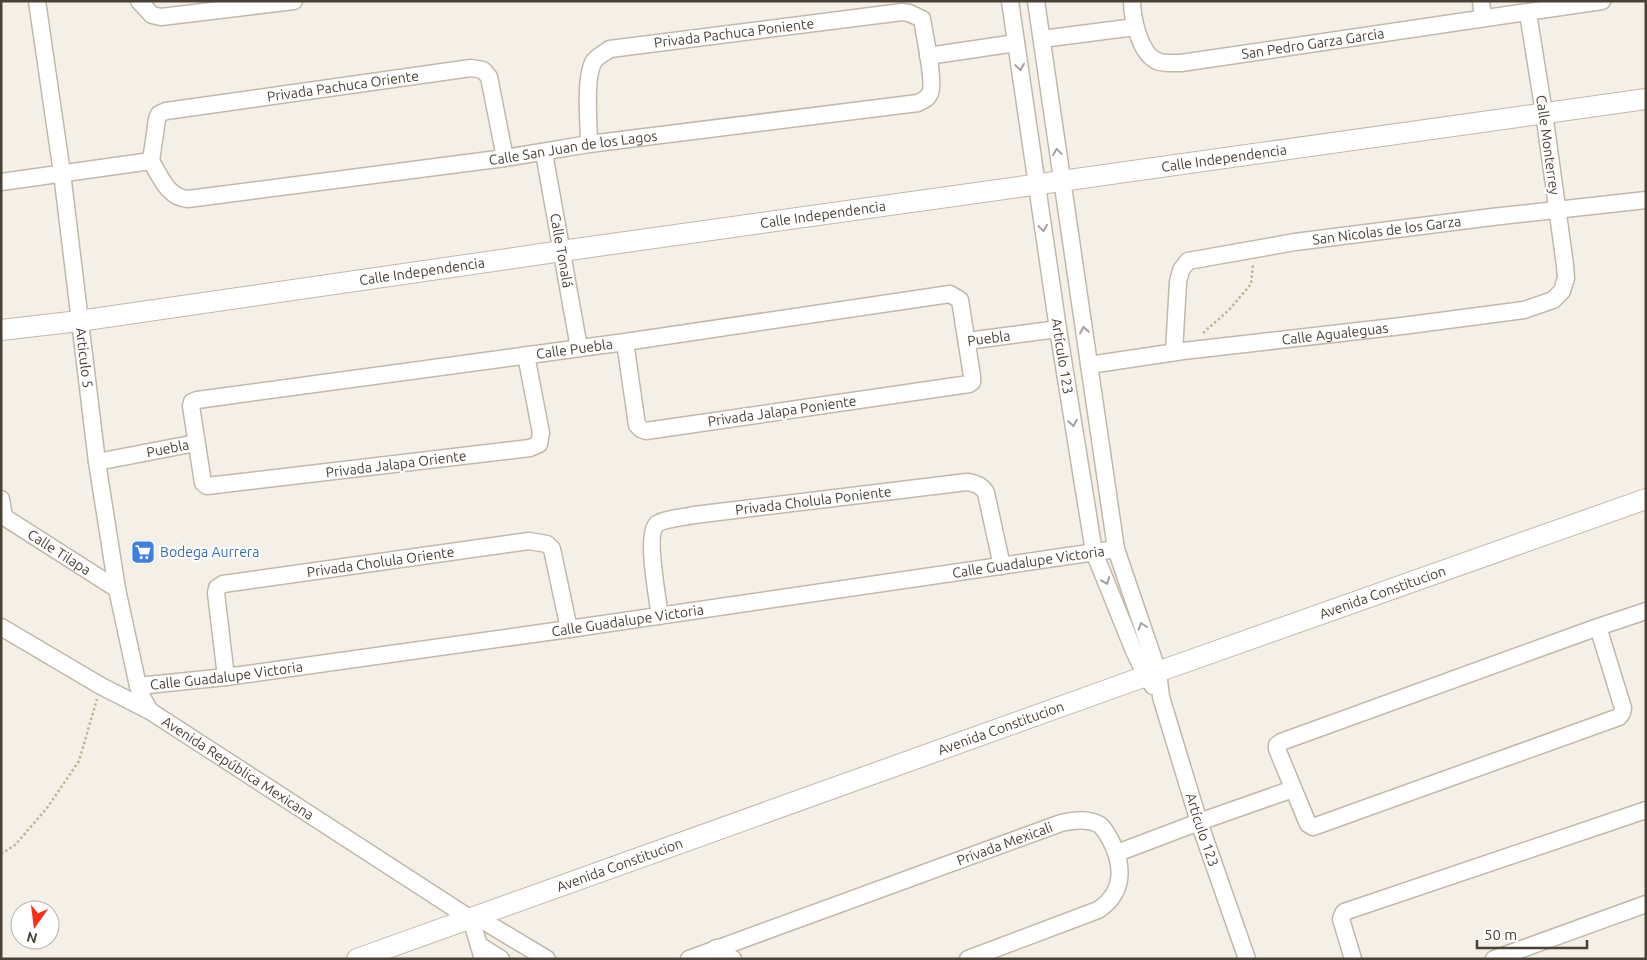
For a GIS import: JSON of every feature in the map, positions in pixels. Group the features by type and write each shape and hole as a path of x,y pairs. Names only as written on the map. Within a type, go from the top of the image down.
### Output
{"street":[{"name":"Articulo 5","path":"37,1 62,173 97,462 117,589 138,686 150,711"},
{"path":"139,1 152,15 161,17 294,1"},
{"name":"Artículo 123","path":"1010,1 1058,329 1094,552 1134,651 1152,674"},
{"name":"Artículo 123","path":"1036,1 1116,549 1152,674 1199,822 1247,959"},
{"name":"San Pedro Garza Garcia","path":"1132,1 1135,26 1143,47 1156,61 1181,63 1528,13 1574,3 1602,1"},
{"path":"1481,1 1483,18"},
{"name":"Privada Pachuca Poniente","path":"589,144 588,92 590,76 594,62 610,49 902,12 922,19 928,56"},
{"name":"Calle Monterrey","path":"1528,13 1544,113 1566,278"},
{"path":"1042,39 1135,26"},
{"path":"928,56 1016,43"},
{"name":"Calle San Juan de los Lagos","path":"151,161 171,193 188,199 505,158 589,144 918,103 926,99 930,94 928,56"},
{"name":"Privada Pachuca Oriente","path":"151,161 157,119 160,114 166,111 471,68 483,70 489,76 505,158"},
{"name":"Calle Independencia","path":"1,330 79,321 562,251 1646,99"},
{"name":"Calle Tonalá","path":"544,152 580,348"},
{"path":"1,182 151,161"},
{"name":"San Nicolas de los Garza","path":"1174,352 1178,282 1181,270 1188,261 1259,248 1492,217 1646,200"},
{"name":"Calle Agualeguas","path":"1089,365 1174,352 1524,310 1553,300 1562,291 1566,278"},
{"name":"Calle Puebla","path":"192,402 625,342 950,294 956,296"},
{"name":"Puebla","path":"956,296 960,300 967,342 1058,329"},
{"name":"Privada Jalapa Poniente","path":"625,342 638,425 640,429 646,431 969,384 972,382 972,376 967,342"},
{"name":"Privada Jalapa Oriente","path":"196,444 202,483 207,486 530,448 539,444 541,433 526,355"},
{"name":"Puebla","path":"97,462 196,444 190,406 192,402"},
{"name":"Privada Cholula Poniente","path":"660,616 651,542 653,530 660,523 694,515 967,482 984,488 1002,566"},
{"path":"1,499 2,516"},
{"name":"Avenida Constitucion","path":"357,959 1646,499"},
{"name":"Calle Tilapa","path":"2,516 117,589"},
{"name":"Privada Cholula Oriente","path":"226,677 216,593 217,588 223,584 529,541 547,544 552,549 569,629"},
{"name":"Calle Guadalupe Victoria","path":"138,686 226,677 569,629 1116,549"},
{"path":"1598,627 1623,708 1619,717 1314,827 1308,824 1277,749 1277,744 1598,627 1646,611"},
{"name":"Avenida República Mexicana","path":"1,627 101,686 150,711 474,918"},
{"path":"1117,853 1293,789"},
{"path":"1353,959 1341,919 1344,912 1646,810"},
{"name":"Privada Mexicali","path":"689,959 1061,823 1076,820 1090,821 1099,825 1104,830 1117,853 1120,876 1117,890 1107,904 1098,910 968,959"},
{"path":"1494,959 1646,904"},
{"path":"474,918 481,952 501,959"},
{"path":"474,918 547,959"},
{"path":"716,948 733,959"}],"path":[{"path":"1203,333 1229,310 1251,284 1253,266 1259,248"},
{"path":"1,854 15,845 40,816 79,761 101,686"}],"place":[{"name":"Bodega Aurrera","path":"143,552"}]}
